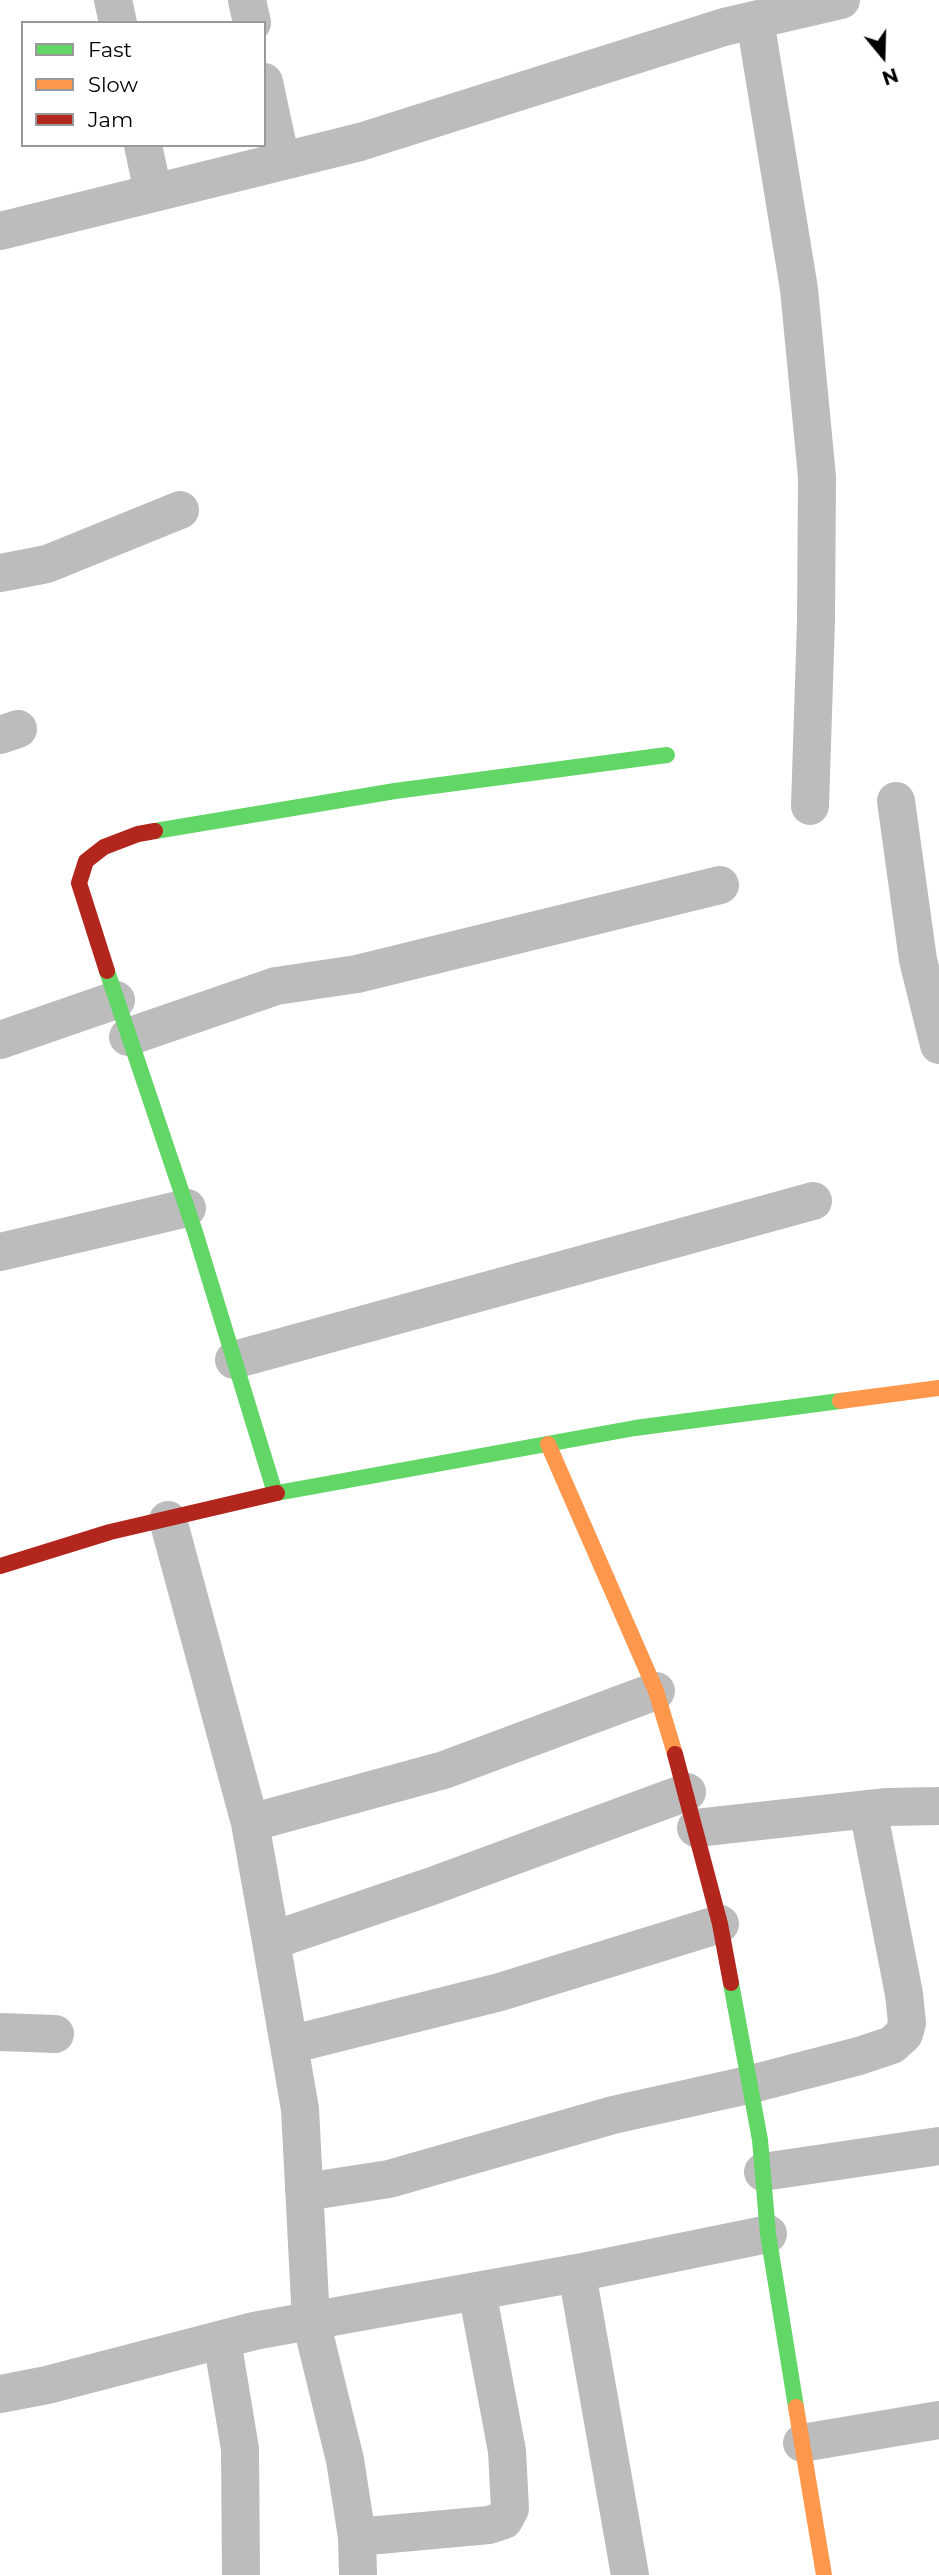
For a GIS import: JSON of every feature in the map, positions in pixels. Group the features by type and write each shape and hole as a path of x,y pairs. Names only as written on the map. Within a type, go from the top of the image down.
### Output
{"street":[{"path":"113,0 118,21"},
{"path":"247,0 252,21"},
{"path":"0,231 360,142 724,27 841,0"},
{"path":"755,20 799,289 817,477 810,806"},
{"path":"266,91 281,161"},
{"path":"144,147 153,192"},
{"path":"0,573 47,564 180,510"},
{"path":"275,1493 187,1208 79,883 86,861 104,847 138,834 395,790 667,755"},
{"path":"895,801 918,960 939,1045"},
{"path":"128,1037 276,986 357,974 720,885"},
{"path":"0,1040 116,1000"},
{"path":"234,1360 813,1202"},
{"path":"0,1252 187,1208"},
{"path":"0,1566 110,1532 275,1493 635,1429 939,1388"},
{"path":"548,1444 656,1690 692,1810 720,1924 760,2140 768,2234 824,2575"},
{"path":"168,1520 250,1823 300,2109 311,2321 345,2460 357,2537 358,2575"},
{"path":"250,1823 444,1770 656,1690"},
{"path":"271,1941 432,1886 692,1810 939,1806"},
{"path":"305,2192 389,2179 613,2115 748,2085 892,2045 904,2034 907,2023 904,1994 868,1809"},
{"path":"289,2045 500,1992 720,1924"},
{"path":"0,2032 55,2034"},
{"path":"763,2172 939,2146"},
{"path":"0,2394 311,2321 577,2273 768,2234"},
{"path":"577,2273 630,2575"},
{"path":"357,2537 489,2525 504,2520 510,2509 507,2451 477,2291"},
{"path":"222,2340 240,2449 241,2575"},
{"path":"802,2443 939,2420"}],"traffic: fast":[{"path":"155,831 395,791 667,755"},
{"path":"107,971 195,1232 275,1493"},
{"path":"277,1493 635,1428 840,1401"},
{"path":"731,1983 760,2140 768,2234 796,2407"}],"traffic: slow":[{"path":"840,1401 939,1388"},
{"path":"548,1444 656,1691 675,1754"},
{"path":"796,2407 824,2575"}],"traffic: jam":[{"path":"107,971 79,883 86,861 104,847 138,834 155,831"},
{"path":"0,1566 110,1532 277,1493"},
{"path":"675,1754 720,1924 731,1983"}]}
